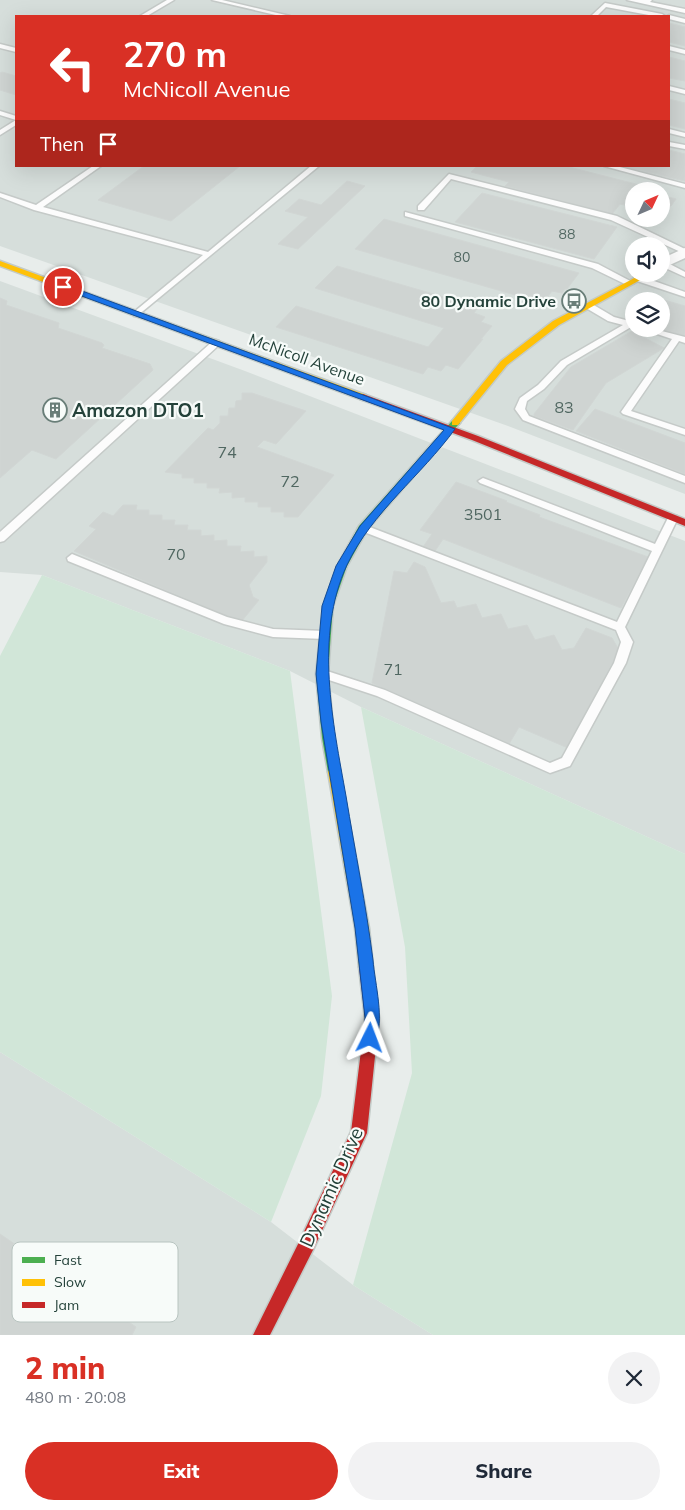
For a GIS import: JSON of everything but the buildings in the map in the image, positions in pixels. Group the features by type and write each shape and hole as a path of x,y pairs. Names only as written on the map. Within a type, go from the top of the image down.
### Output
{"street":[{"path":"670,260 685,252"},
{"name":"McNicoll Avenue","path":"0,263 450,429 685,523"},
{"name":"Dynamic Drive","path":"260,1335 307,1244 359,1133 372,1018 362,928 328,738 322,674 328,606 342,566 363,528 450,429 504,363 542,333 633,282"}],"lane":[{"path":"145,15 171,0"},
{"path":"215,0 282,15"},
{"path":"630,0 685,10"},
{"path":"595,15 606,5 657,15"},
{"path":"670,18 685,21"},
{"path":"0,46 15,50"},
{"path":"670,48 685,52"},
{"path":"670,88 685,92"},
{"path":"0,113 15,118"},
{"path":"0,133 15,123"},
{"path":"670,131 685,135"},
{"path":"670,144 685,147"},
{"path":"37,208 97,167"},
{"path":"137,314 315,167"},
{"path":"611,167 685,186"},
{"path":"421,208 451,173 614,218 685,252"},
{"path":"0,195 37,208 208,254"},
{"path":"408,214 625,275"},
{"path":"670,268 685,275"},
{"path":"647,282 685,295"},
{"path":"589,306 611,319 625,323"},
{"path":"625,329 564,363 541,388 523,400 520,409 526,418 685,480"},
{"path":"681,339 626,412 685,432"},
{"path":"0,538 216,343"},
{"path":"483,481 658,549"},
{"path":"620,627 673,518"},
{"path":"322,674 382,693 550,768 566,762 620,663 628,642 620,627 363,528"},
{"path":"72,558 224,620 273,633 325,635"}],"shaded area":[{"path":"0,0 685,0 685,494 508,426 0,246"},
{"path":"0,281 245,371 685,541 685,854 361,707 290,671 42,575 0,572"},
{"path":"0,1052 271,1222 353,1285 433,1335 0,1335"}],"green space":[{"path":"42,575 290,671 332,996 321,1096 271,1222 0,1052 0,656"},
{"path":"361,707 685,854 685,1335 433,1335 353,1285 412,1073 405,947"}],"traffic: fast":[{"path":"334,772 328,738 322,674 328,606 342,566 363,528 455,423"}],"traffic: slow":[{"path":"0,263 363,397"},
{"path":"455,423 504,363 556,323 632,282"},
{"path":"334,772 362,928 366,967"}],"traffic: jam":[{"path":"363,397 475,438 685,523"},
{"path":"261,1335 307,1244 359,1133 372,1018 366,967"}],"place":[{"name":"80 Dynamic Drive","path":"574,301"},
{"name":"Amazon DTO1","path":"55,410"}],"route":[{"path":"63,287 450,429 363,528 342,566 328,606 322,674 328,738 362,928 372,1018 370,1038"}]}
